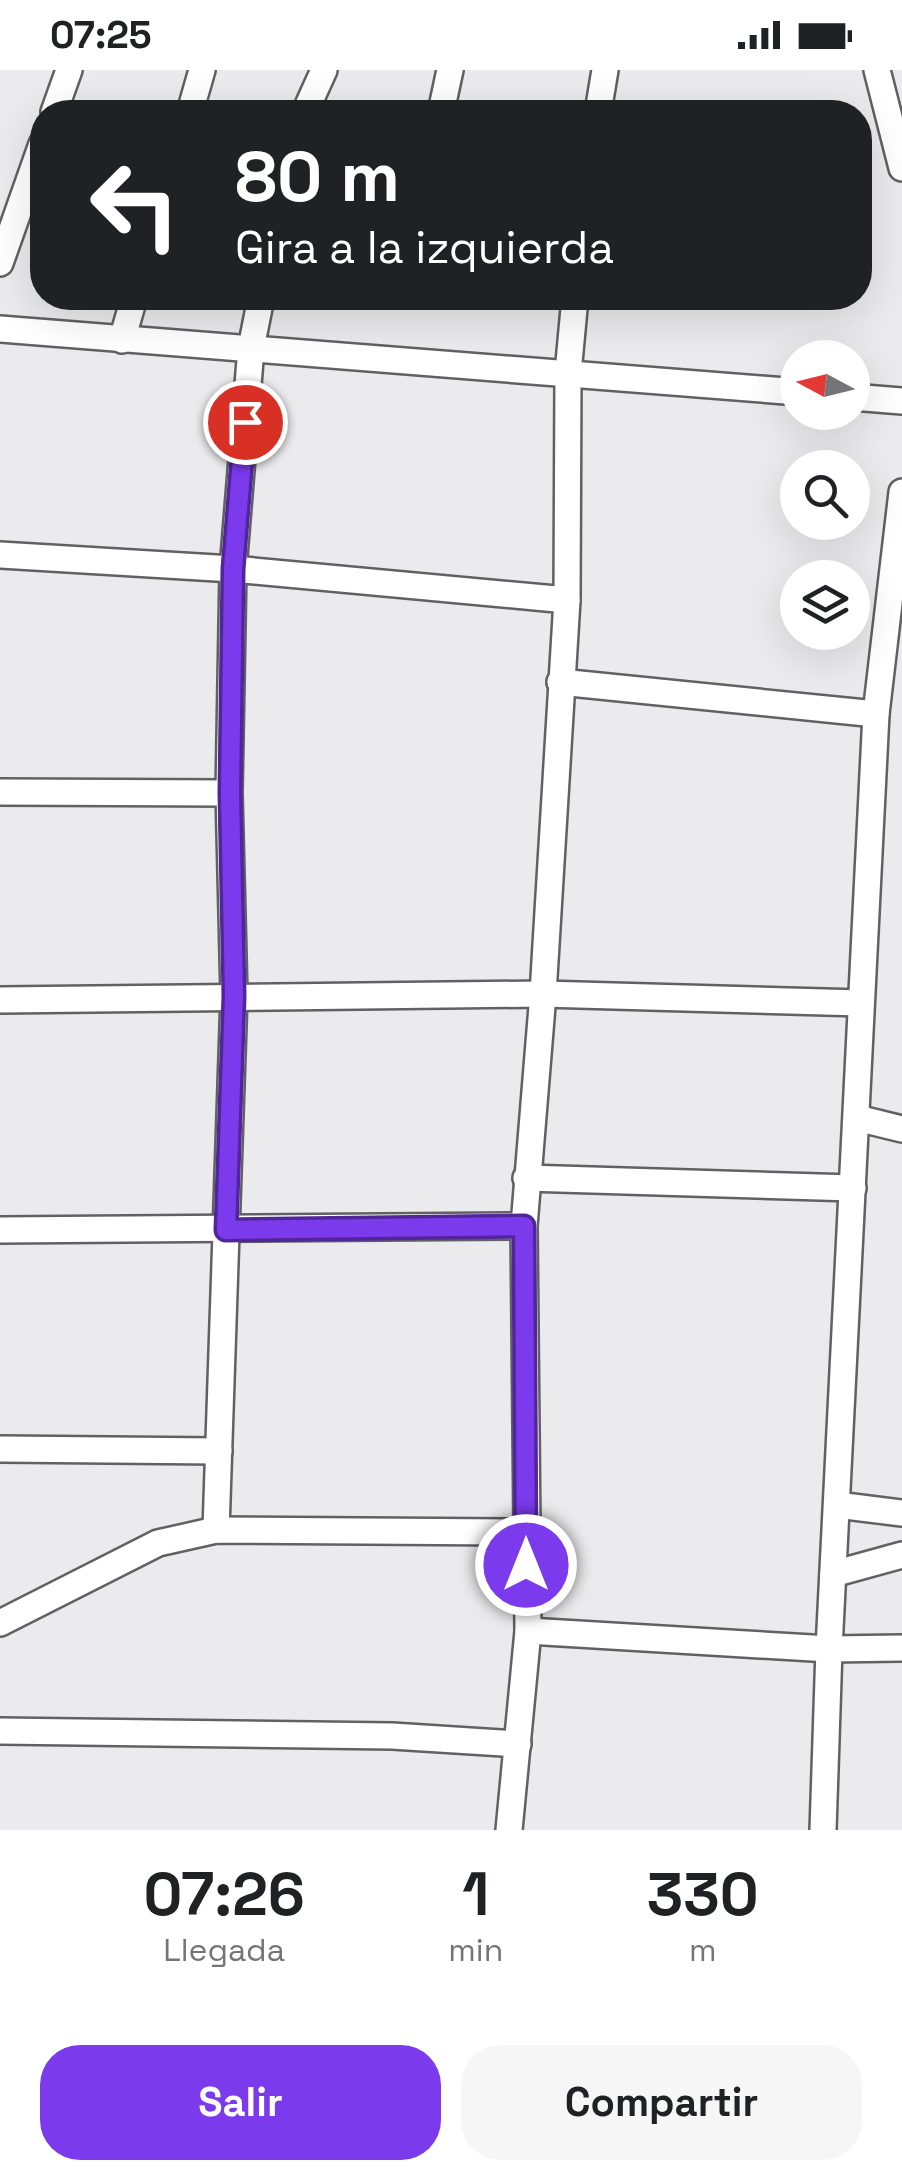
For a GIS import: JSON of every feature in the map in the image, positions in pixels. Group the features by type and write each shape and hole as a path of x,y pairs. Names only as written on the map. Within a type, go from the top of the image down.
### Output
{"street":[{"path":"58,100 69,70"},
{"path":"193,100 202,70"},
{"path":"310,100 324,70"},
{"path":"444,100 450,70"},
{"path":"600,100 605,70"},
{"path":"878,70 894,103 902,168"},
{"path":"0,263 30,178"},
{"path":"122,340 131,310"},
{"path":"216,1530 234,996 230,793 233,569 258,310"},
{"path":"509,1830 528,1632 526,1178 543,994 567,600 568,372 574,310"},
{"path":"0,328 780,390"},
{"path":"870,399 902,402"},
{"path":"823,1830 876,714 902,492"},
{"path":"0,555 233,569 567,600"},
{"path":"560,682 876,714"},
{"path":"0,792 230,793"},
{"path":"0,1000 543,994 861,1003"},
{"path":"857,1118 902,1129"},
{"path":"526,1178 854,1188"},
{"path":"0,1230 524,1226"},
{"path":"0,1449 219,1451"},
{"path":"837,1505 902,1513"},
{"path":"0,1623 158,1543 216,1530 526,1532"},
{"path":"833,1574 902,1554"},
{"path":"528,1632 829,1649 902,1648"},
{"path":"0,1731 392,1736 518,1744"}],"route":[{"path":"245,422 233,569 230,793 234,996 226,1230 524,1226 526,1565"}]}
